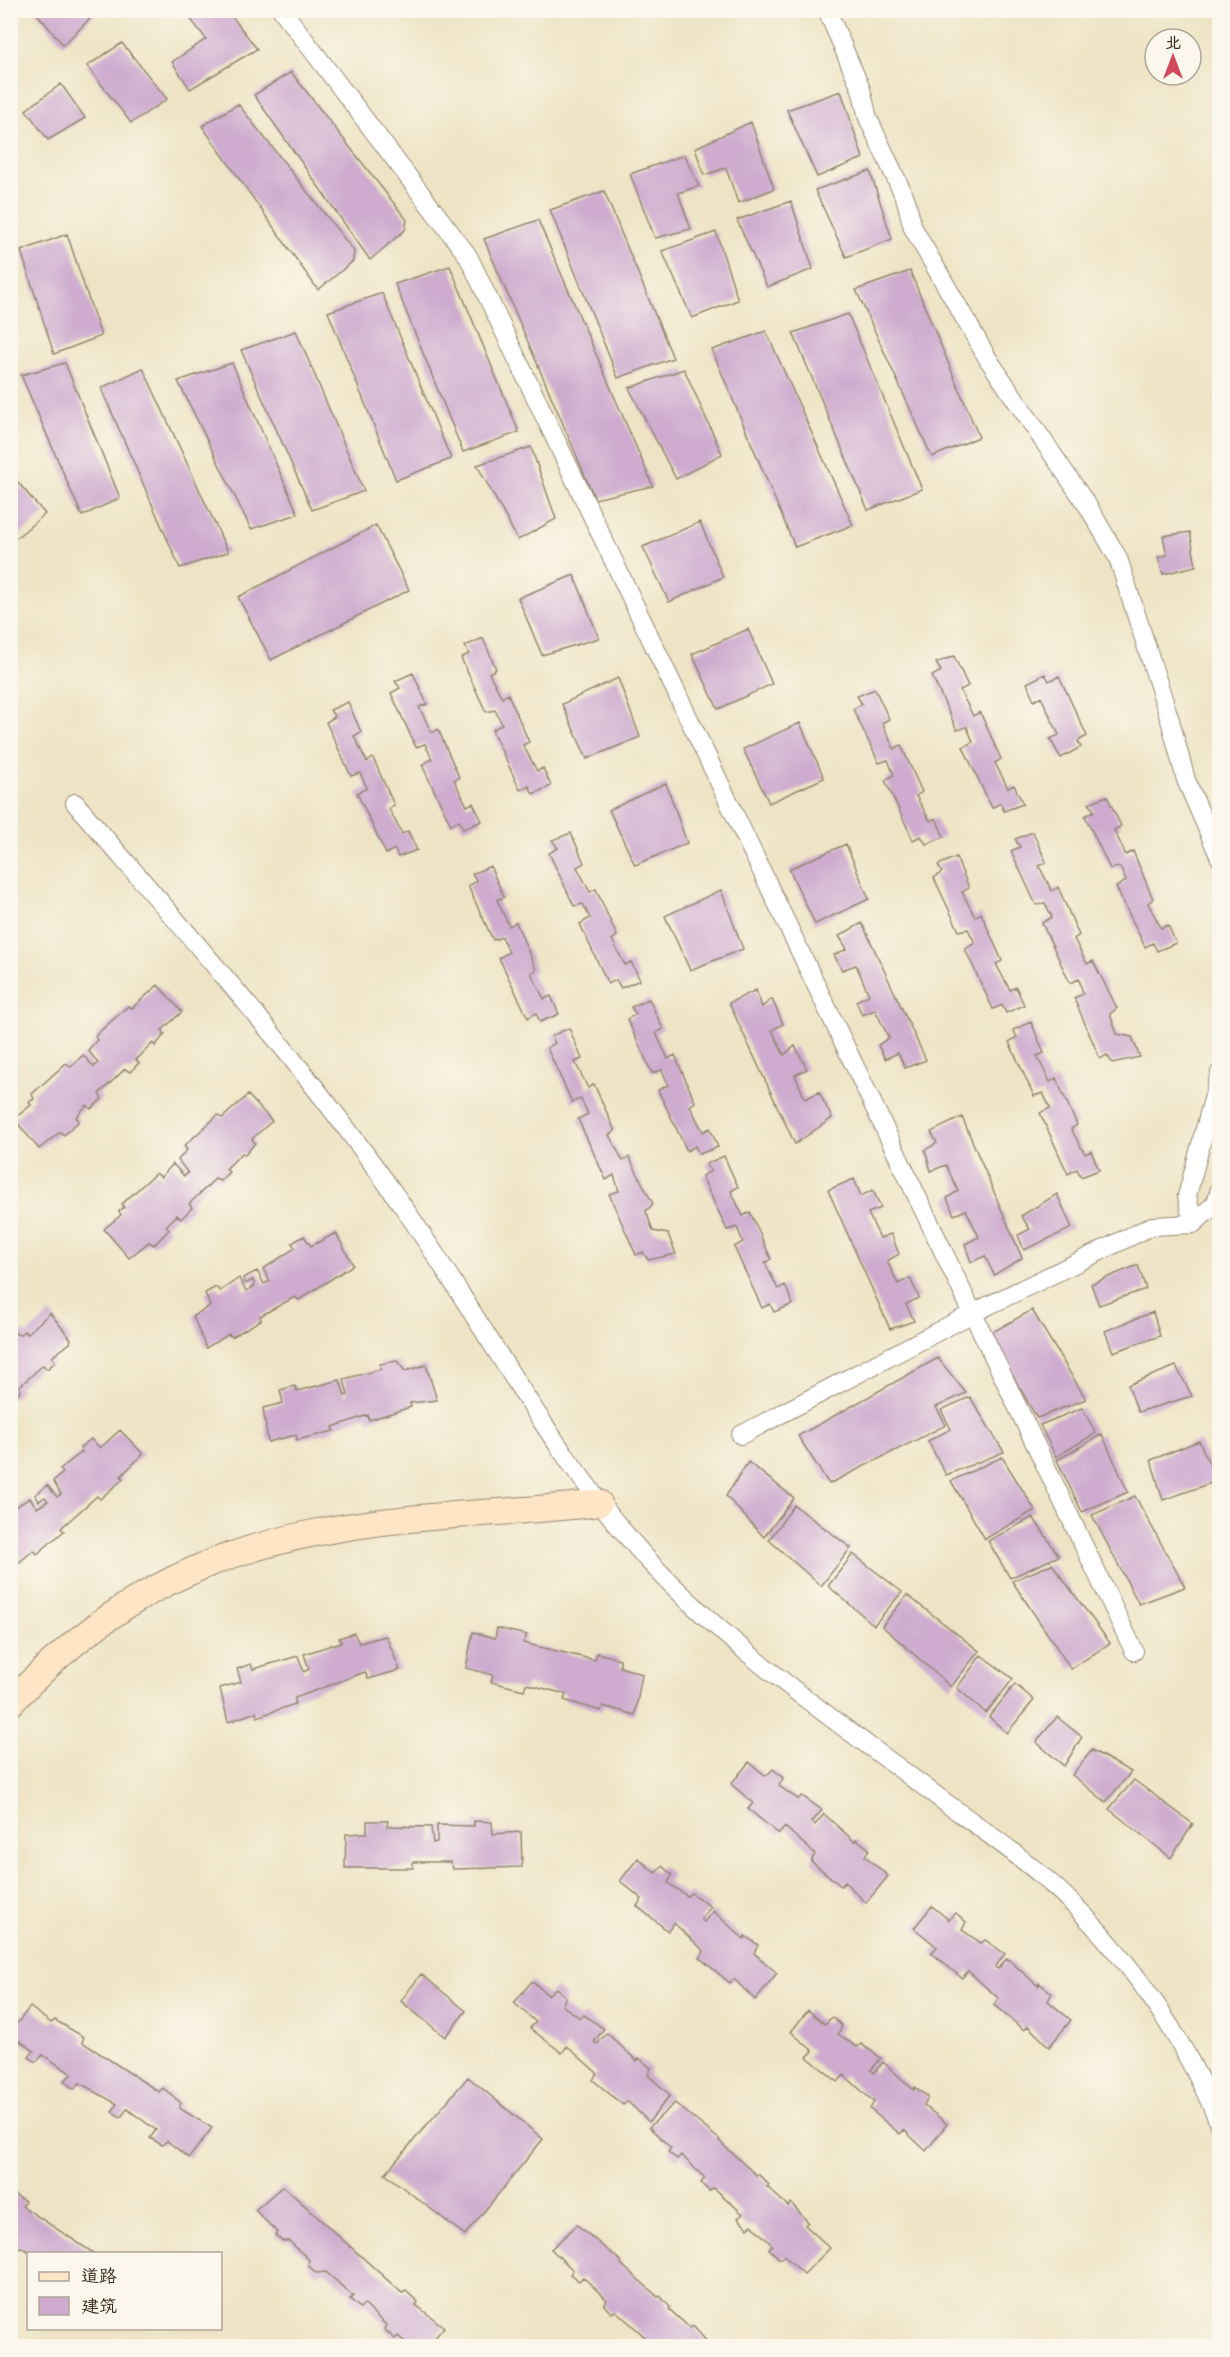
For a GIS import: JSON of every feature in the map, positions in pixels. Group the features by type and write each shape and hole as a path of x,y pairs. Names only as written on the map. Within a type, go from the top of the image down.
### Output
{"street":[{"path":"282,10 468,256 1134,1651"},
{"path":"827,10 861,89 868,118 906,200 913,228 988,359 1089,508 1118,558 1170,720 1186,780 1220,858"},
{"path":"75,803 222,974 350,1134 428,1242 520,1390 600,1503 662,1575 719,1628 828,1715 1007,1848 1071,1903 1118,1953 1146,1989 1184,2050 1220,2125"},
{"path":"1194,1224 1187,1196 1220,1073"},
{"path":"741,1435 973,1313 1152,1226 1194,1224 1216,1203 1220,1189"},
{"path":"10,1704 39,1673 99,1622 163,1583 230,1555 298,1536 365,1524 600,1503"}],"building":[{"path":"34,10 96,10 97,12 63,45"},
{"path":"184,10 227,10 257,49 190,89 172,62 206,39"},
{"path":"122,43 167,99 131,123 87,66"},
{"path":"291,72 407,220 405,230 370,260 254,95"},
{"path":"61,84 85,118 48,140 26,110"},
{"path":"841,91 863,158 817,177 787,110"},
{"path":"238,104 354,251 353,261 318,290 202,126"},
{"path":"751,122 774,189 738,203 726,168 704,175 695,148"},
{"path":"684,155 699,186 678,193 691,229 655,238 630,174"},
{"path":"870,171 892,239 846,257 815,190"},
{"path":"604,191 673,358 618,378 550,210"},
{"path":"791,201 813,269 767,287 737,220"},
{"path":"538,220 653,486 595,499 484,239"},
{"path":"716,232 738,300 692,318 662,251"},
{"path":"67,234 101,336 54,354 21,251"},
{"path":"450,266 519,432 463,452 395,284"},
{"path":"910,271 979,437 932,457 856,290"},
{"path":"382,293 451,459 396,480 328,312"},
{"path":"848,314 922,489 868,510 793,333"},
{"path":"296,331 364,491 312,510 241,350"},
{"path":"766,331 853,525 795,547 712,350"},
{"path":"65,363 120,498 82,516 21,375"},
{"path":"232,363 298,514 251,529 178,381"},
{"path":"143,368 228,552 180,568 101,388"},
{"path":"684,369 722,454 676,479 629,388"},
{"path":"531,447 556,519 518,540 477,465"},
{"path":"10,473 45,514 10,543"},
{"path":"700,522 723,577 669,602 643,547"},
{"path":"376,525 409,590 271,660 238,597"},
{"path":"1190,532 1196,566 1163,574 1158,557 1167,555 1163,536"},
{"path":"574,575 599,638 542,655 518,598"},
{"path":"748,629 772,684 718,709 692,654"},
{"path":"483,638 496,669 489,673 502,698 508,694 529,742 523,745 537,771 543,768 551,786 533,794 529,786 520,790 492,730 502,724 495,710 486,712 461,658 469,654 465,646"},
{"path":"954,656 968,686 960,690 973,716 980,712 1001,759 995,763 1008,788 1014,785 1023,804 1004,811 1000,803 992,808 963,747 973,742 967,727 957,730 932,676 941,671 936,663"},
{"path":"413,673 427,704 419,707 432,733 438,729 459,777 454,780 467,806 473,803 482,821 463,829 459,820 451,825 422,765 432,759 425,744 416,747 391,693 400,688 395,681"},
{"path":"1045,674 1049,681 1059,676 1087,736 1078,741 1081,747 1061,758 1050,739 1059,735 1041,697 1034,701 1027,683"},
{"path":"618,678 640,737 587,759 562,704"},
{"path":"875,689 889,719 882,723 894,749 901,745 922,792 916,796 930,821 936,818 944,837 926,844 921,836 913,840 885,780 894,775 888,760 879,763 853,709 862,704 857,696"},
{"path":"348,702 361,732 354,736 367,762 373,758 394,805 389,809 402,834 408,831 417,850 398,857 394,849 386,854 357,793 367,788 360,773 351,776 326,722 335,717 330,710"},
{"path":"800,723 824,778 769,803 743,749"},
{"path":"666,783 687,843 635,865 609,810"},
{"path":"1107,796 1121,826 1114,830 1126,855 1133,851 1153,899 1148,903 1161,928 1168,925 1176,943 1157,951 1153,943 1145,947 1116,887 1126,881 1120,867 1110,869 1085,816 1094,811 1089,803"},
{"path":"1033,832 1046,862 1039,866 1052,891 1058,887 1079,935 1074,939 1087,964 1093,961 1117,1008 1110,1014 1117,1034 1132,1037 1140,1057 1112,1063 1107,1055 1100,1059 1074,998 1083,994 1079,979 1070,983 1042,923 1052,917 1045,903 1036,905 1011,851 1020,847 1015,839"},
{"path":"571,833 584,863 577,867 590,892 596,889 617,936 612,940 625,965 631,962 640,980 621,988 616,980 608,984 580,924 590,918 583,904 574,906 549,853 558,848 552,840"},
{"path":"846,844 869,899 815,924 789,869"},
{"path":"956,857 969,888 962,892 975,917 981,913 1002,961 996,964 1010,990 1016,987 1024,1005 1006,1013 1002,1005 993,1009 965,949 975,943 968,929 959,931 934,878 942,872 938,865"},
{"path":"490,866 504,897 497,900 509,926 516,922 536,970 531,973 544,999 551,996 559,1014 540,1022 536,1013 528,1018 499,958 509,952 502,937 493,940 468,886 477,881 472,874"},
{"path":"721,890 743,949 690,970 665,916"},
{"path":"862,923 926,1060 905,1068 898,1053 885,1059 878,1045 889,1038 875,1010 862,1015 856,1001 869,995 856,965 842,970 834,955 847,949 839,936"},
{"path":"158,985 182,1012 162,1030 165,1034 155,1046 153,1043 136,1060 139,1063 130,1072 125,1069 99,1094 102,1099 91,1109 87,1105 76,1117 79,1121 64,1135 60,1132 39,1149 14,1119 31,1105 29,1102 34,1099 32,1094 66,1063 71,1067 83,1055 94,1067 98,1063 88,1050 97,1040 95,1036 128,1006 132,1008"},
{"path":"756,990 762,1007 772,999 783,1024 772,1030 784,1055 795,1046 807,1069 795,1075 805,1099 819,1092 832,1118 795,1144 729,1003"},
{"path":"649,999 663,1029 656,1033 668,1059 675,1055 695,1102 690,1106 703,1132 710,1128 718,1147 699,1154 695,1146 687,1151 658,1090 668,1085 662,1070 652,1073 627,1019 636,1014 631,1007"},
{"path":"1031,1022 1044,1053 1037,1056 1050,1082 1056,1078 1077,1125 1071,1129 1085,1154 1091,1151 1099,1170 1081,1177 1077,1169 1068,1174 1040,1113 1050,1108 1043,1093 1034,1096 1009,1042 1017,1037 1013,1030"},
{"path":"569,1028 582,1059 575,1062 588,1088 594,1084 615,1131 609,1135 623,1161 629,1157 653,1204 646,1211 653,1231 668,1234 676,1254 648,1260 643,1252 636,1255 609,1194 619,1191 614,1175 606,1180 578,1119 588,1114 581,1099 572,1102 547,1048 555,1043 551,1036"},
{"path":"248,1095 272,1121 252,1139 255,1143 245,1155 242,1153 226,1169 229,1172 220,1181 215,1179 189,1204 192,1208 181,1219 177,1215 166,1226 169,1230 154,1245 149,1242 129,1258 104,1229 121,1215 119,1211 124,1208 122,1204 156,1173 161,1177 173,1164 184,1176 188,1173 178,1160 187,1150 184,1146 218,1115 222,1118"},
{"path":"962,1117 1022,1258 994,1275 985,1256 971,1262 965,1244 979,1237 966,1210 954,1215 947,1198 958,1191 946,1165 931,1171 925,1150 937,1143 931,1132"},
{"path":"724,1156 738,1187 731,1191 743,1216 750,1212 771,1259 765,1263 778,1289 785,1285 793,1304 774,1312 770,1304 762,1308 734,1247 743,1242 737,1227 727,1230 702,1176 711,1171 706,1164"},
{"path":"854,1179 861,1196 873,1190 881,1208 868,1213 880,1238 891,1234 899,1254 887,1261 898,1284 910,1278 919,1298 906,1304 914,1321 890,1329 828,1190"},
{"path":"1057,1194 1072,1228 1024,1250 1018,1235 1030,1229 1021,1216"},
{"path":"336,1233 353,1265 299,1300 295,1297 260,1316 261,1320 232,1337 229,1334 206,1348 193,1316 210,1306 205,1293 216,1287 220,1291 239,1278 246,1291 255,1286 253,1280 245,1284 243,1278 257,1271 264,1284 270,1281 263,1269 295,1248 292,1243 304,1236 311,1246"},
{"path":"1138,1265 1146,1289 1099,1305 1091,1284"},
{"path":"1032,1310 1086,1399 1037,1418 989,1334"},
{"path":"1153,1312 1160,1336 1113,1352 1105,1331"},
{"path":"50,1313 71,1339 70,1343 52,1357 55,1362 47,1369 43,1365 19,1387 21,1390 14,1398 10,1396 10,1337 24,1331 27,1334"},
{"path":"938,1358 966,1393 936,1407 946,1425 829,1484 798,1436"},
{"path":"397,1361 405,1371 426,1365 437,1400 410,1403 411,1407 369,1420 368,1415 333,1427 334,1431 297,1440 296,1435 268,1442 263,1408 283,1403 280,1390 295,1386 297,1391 340,1380 345,1396 348,1395 344,1379 381,1369 380,1364"},
{"path":"1176,1366 1192,1396 1138,1412 1128,1385"},
{"path":"970,1397 1004,1452 946,1475 928,1441 951,1429 941,1410"},
{"path":"1082,1408 1096,1433 1056,1457 1040,1425"},
{"path":"120,1430 143,1454 121,1476 123,1479 100,1499 97,1496 61,1528 64,1531 37,1554 34,1550 10,1570 10,1510 30,1498 37,1508 48,1501 45,1497 39,1501 35,1495 47,1485 57,1497 61,1494 53,1481 63,1473 60,1469 82,1452 80,1448 91,1439 100,1448"},
{"path":"1102,1434 1128,1492 1082,1512 1057,1460"},
{"path":"1199,1441 1217,1481 1163,1500 1151,1460"},
{"path":"1002,1457 1035,1510 985,1539 951,1481"},
{"path":"748,1462 794,1498 764,1537 726,1496"},
{"path":"1135,1496 1185,1587 1139,1604 1092,1515"},
{"path":"794,1505 851,1548 821,1586 769,1540"},
{"path":"1033,1517 1059,1556 1010,1578 988,1541"},
{"path":"853,1554 902,1592 874,1625 828,1586"},
{"path":"1052,1564 1110,1643 1071,1669 1012,1581"},
{"path":"907,1595 979,1651 951,1687 882,1626"},
{"path":"1220,1601 1220,1619 1219,1619 1214,1603"},
{"path":"497,1628 527,1635 523,1643 595,1660 597,1653 620,1659 620,1667 642,1674 635,1715 603,1706 601,1711 564,1700 566,1694 526,1684 524,1690 491,1682 493,1675 466,1668 473,1632 495,1638"},
{"path":"354,1633 359,1643 386,1636 400,1670 368,1679 365,1672 295,1698 295,1704 257,1717 256,1712 228,1722 220,1688 241,1682 237,1669 251,1664 253,1669 298,1656 304,1672 309,1669 304,1654 341,1642 339,1638"},
{"path":"981,1655 1013,1679 986,1713 957,1688"},
{"path":"1015,1684 1034,1700 1007,1733 989,1717"},
{"path":"1057,1717 1082,1737 1064,1766 1036,1742"},
{"path":"1092,1750 1131,1772 1106,1802 1072,1775"},
{"path":"749,1762 766,1776 773,1769 783,1778 779,1786 798,1799 802,1796 822,1810 812,1822 815,1825 824,1814 855,1842 856,1839 869,1849 865,1856 888,1876 866,1903 845,1882 841,1886 811,1861 815,1854 785,1827 779,1834 748,1809 753,1803 731,1784"},
{"path":"1134,1780 1193,1824 1171,1858 1109,1809"},
{"path":"367,1821 388,1821 387,1826 431,1827 433,1843 437,1842 437,1825 474,1826 474,1821 492,1822 493,1834 521,1832 522,1867 453,1869 451,1862 413,1862 413,1868 345,1868 346,1834 367,1833"},
{"path":"638,1858 655,1873 662,1866 672,1875 668,1883 687,1896 691,1893 711,1907 701,1919 704,1922 713,1911 744,1939 745,1936 758,1945 754,1953 777,1973 755,2000 734,1979 730,1983 700,1958 704,1951 674,1923 668,1931 637,1906 642,1899 620,1881"},
{"path":"932,1906 949,1920 956,1913 966,1922 962,1930 981,1943 985,1940 1005,1954 995,1967 998,1969 1007,1958 1038,1986 1039,1983 1052,1993 1048,2001 1071,2020 1049,2047 1028,2026 1024,2030 994,2005 998,1998 968,1971 962,1978 931,1953 937,1947 914,1928"},
{"path":"421,1974 466,2011 445,2037 401,2001"},
{"path":"532,1981 548,1995 556,1988 566,1997 562,2005 580,2018 584,2015 604,2029 594,2042 597,2044 607,2033 637,2061 639,2058 651,2068 648,2075 670,2095 649,2122 627,2101 623,2105 593,2080 597,2073 567,2046 562,2053 530,2028 536,2022 514,2003"},
{"path":"30,2007 51,2023 55,2020 84,2037 82,2042 159,2092 163,2088 181,2103 179,2108 212,2128 189,2158 167,2141 162,2145 150,2138 156,2130 127,2109 121,2117 112,2112 117,2104 80,2083 74,2089 64,2081 72,2074 43,2055 36,2062 29,2057 34,2051 10,2032"},
{"path":"808,2010 825,2024 832,2017 842,2026 838,2034 857,2047 861,2044 881,2058 871,2070 874,2073 883,2062 914,2090 915,2087 928,2097 924,2105 947,2124 926,2151 904,2130 900,2134 870,2109 874,2102 844,2075 838,2082 807,2057 813,2051 791,2032"},
{"path":"468,2077 543,2139 465,2235 385,2174"},
{"path":"675,2103 720,2140 756,2175 758,2174 769,2185 767,2187 788,2206 791,2203 808,2222 805,2225 830,2248 804,2274 784,2256 780,2259 769,2249 772,2245 752,2225 748,2228 738,2218 743,2214 714,2188 709,2191 701,2183 705,2178 681,2155 677,2159 668,2152 671,2148 649,2127"},
{"path":"283,2186 402,2293 406,2291 418,2302 416,2305 444,2327 428,2346 410,2346 398,2336 395,2339 384,2329 386,2325 364,2304 360,2308 350,2299 353,2296 326,2272 316,2273 308,2265 309,2260 289,2241 283,2241 275,2235 277,2232 255,2210"},
{"path":"10,2192 25,2201 22,2206 92,2252 30,2252 21,2247 15,2252 10,2248 10,2240 13,2238 10,2236"},
{"path":"577,2225 622,2262 621,2264 658,2297 660,2296 670,2307 669,2309 690,2328 693,2326 710,2345 646,2346 640,2340 645,2337 616,2311 611,2313 604,2305 607,2300 583,2277 579,2281 570,2274 573,2270 551,2249"}]}
